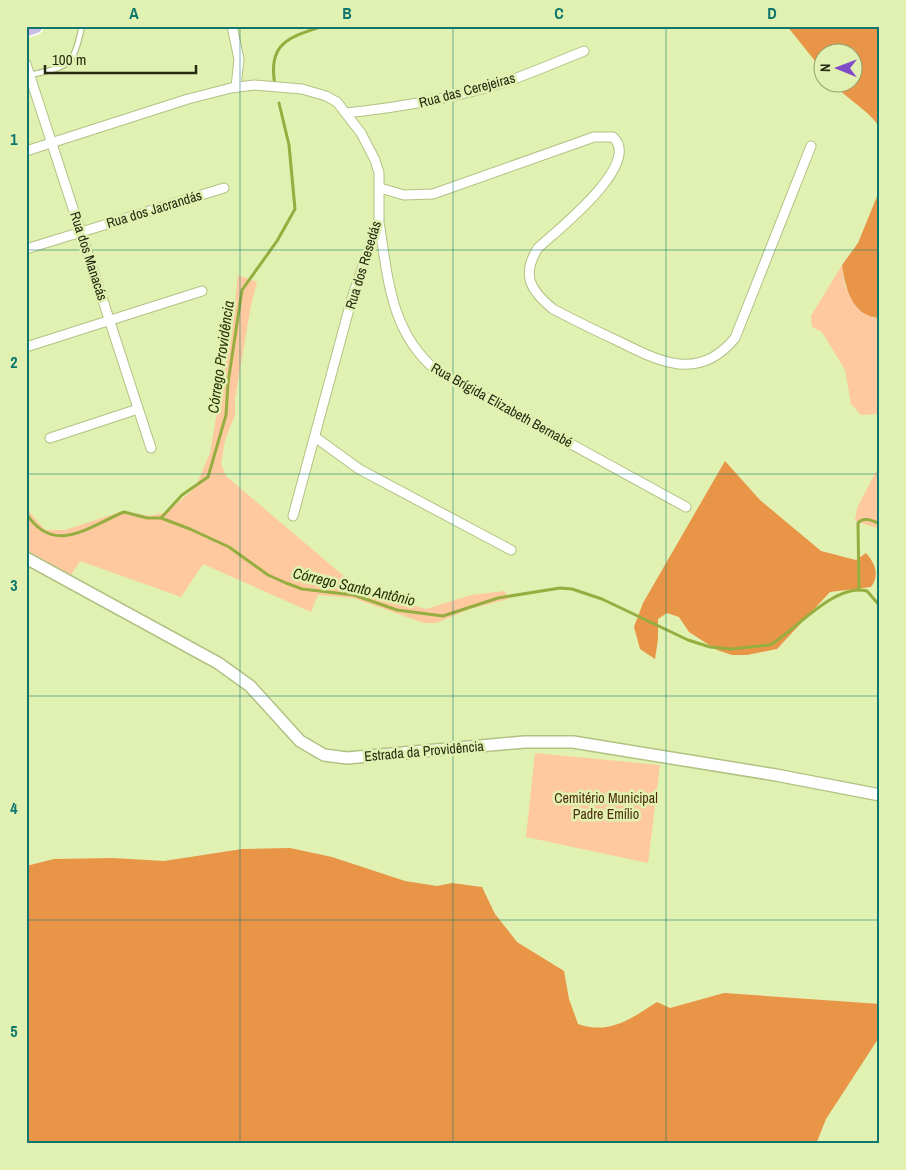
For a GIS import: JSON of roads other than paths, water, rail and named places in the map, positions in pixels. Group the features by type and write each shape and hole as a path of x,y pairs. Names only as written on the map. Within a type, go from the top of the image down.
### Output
{"main road":[{"path":"26,29 35,26"}],"street":[{"path":"232,26 238,59 236,87"},
{"name":"Rua das Cerejeiras","path":"346,113 424,103 463,94 510,81 584,51"},
{"name":"Rua dos Manacás","path":"26,64 151,448"},
{"name":"Rua dos Resedás","path":"26,151 188,99 236,87 254,85 302,89 337,102 361,133 375,160 380,188 379,219 352,298 293,516"},
{"path":"380,188 404,195 433,194 594,137 613,137 617,140 619,152 610,175 597,194 538,248 532,257 529,278 540,299 552,309 654,359 674,364 694,365 717,355 735,338 811,146"},
{"name":"Rua dos Jacrandás","path":"26,249 224,188"},
{"name":"Rua Brígida Elizabeth Bernabé","path":"379,219 398,321 413,348 424,361 436,370 686,507"},
{"path":"26,347 202,291"},
{"path":"50,438 138,409"},
{"path":"315,437 360,469 511,550"},
{"name":"Estrada da Providência","path":"26,558 218,663 250,686 300,741 324,755 347,758 524,742 573,742 776,775 880,795"}],"lane":[{"path":"30,75 62,67 71,61 76,52 82,26"}],"waterway":[{"name":"Córrego Providência","path":"275,85 274,60 283,44 300,34 324,26"},
{"name":"Córrego Providência","path":"161,518 182,495 208,477 226,415 228,383 242,290 277,241 295,209 289,145 279,103"},
{"name":"Córrego Santo Antônio","path":"26,513 37,526 48,533 60,536 85,530 124,512 147,518 161,518 229,547 268,575 286,583 302,589 354,595 397,610 443,616 498,598 560,588 572,589 602,599 688,640 710,647 731,649 770,645 829,600 855,590 867,591 880,606"},
{"path":"859,590 858,523 866,519 880,524"}],"park label":[{"name":"Cemitério Municipal Padre Emílio","path":"606,806"}]}
